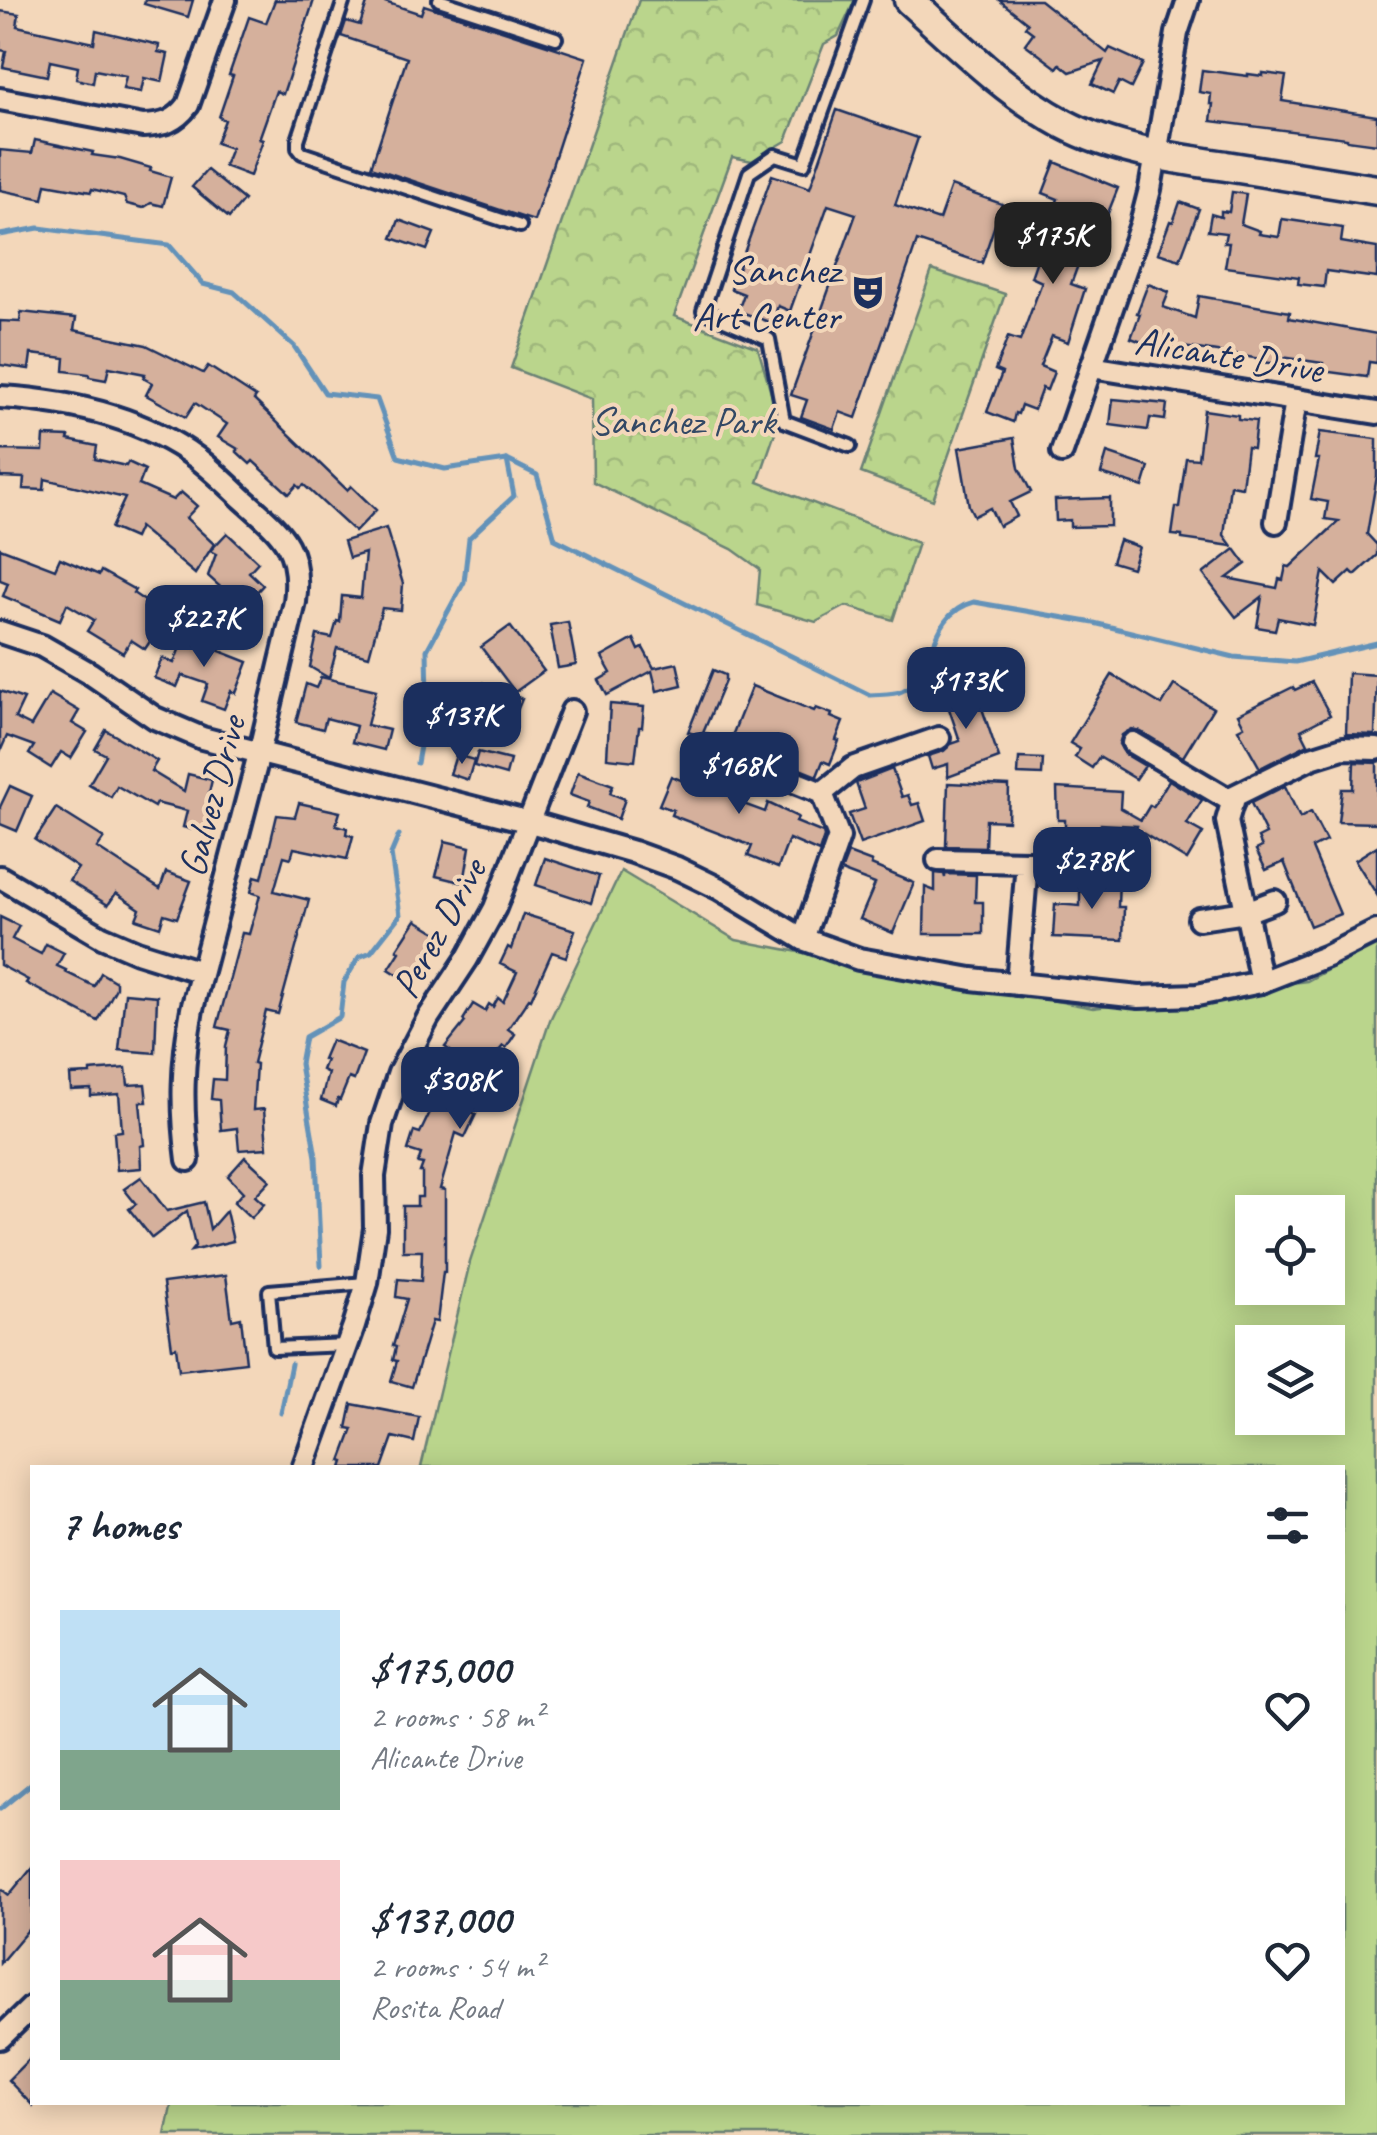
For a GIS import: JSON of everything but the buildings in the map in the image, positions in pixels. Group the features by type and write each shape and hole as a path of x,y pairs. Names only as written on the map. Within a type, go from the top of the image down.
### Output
{"street":[{"path":"0,99 143,126 163,125 176,119 188,105 225,0"},
{"path":"909,0 993,76 1040,110 1092,136 1156,154 1377,190"},
{"name":"Alicante Drive","path":"1188,0 1178,33 1141,224 1091,367 1377,413"},
{"path":"1062,452 1091,367"},
{"name":"Galvez Drive","path":"0,397 81,407 163,437 198,458 282,536 293,555 298,580 295,602 185,1048 182,1086 188,1160"},
{"path":"1276,522 1296,400"},
{"path":"0,632 42,646 155,718 202,738 633,852 677,868 804,939 859,959 972,979 1138,998 1197,995 1262,982 1377,931"},
{"name":"Perez Drive","path":"304,1465 367,1283 375,1228 374,1176 382,1124 399,1074 495,908 572,711"},
{"path":"822,793 853,768 938,738"},
{"path":"1133,743 1232,802"},
{"path":"705,746 822,793 839,837 804,939"},
{"path":"1262,982 1228,822 1234,796 1311,758 1343,748 1377,749"},
{"path":"938,860 1116,864"},
{"path":"1017,984 1027,862"},
{"path":"0,877 102,937 201,972"},
{"path":"1200,919 1246,912 1275,901"},
{"path":"0,2038 30,2009"}],"lane":[{"path":"344,0 298,148 302,153 520,226"},
{"path":"440,0 556,38"},
{"path":"850,446 784,421 769,340 703,311 749,173 775,154 804,164 863,0"},
{"path":"347,1346 274,1348 269,1291 367,1283"}],"green space":[{"name":"Sanchez Park","path":"639,0 855,0 838,36 824,44 786,141 752,161 732,157 674,316 758,348 779,421 758,482 918,543 893,620 846,606 816,622 757,605 760,569 732,549 593,482 592,399 511,368"},
{"path":"932,270 1005,294 933,500 861,473"},
{"path":"621,871 736,940 1093,1008 1307,981 1377,943 1377,2135 165,2135 171,2105 1345,2105 1345,1465 421,1465 470,1262 550,1020"}],"waterway":[{"path":"0,235 39,228 169,245 203,284 234,292 294,346 325,393 377,399 398,457 445,469 507,460"},
{"path":"507,460 537,475 555,539 870,695 899,692 914,683 947,619 974,602 1094,623 1234,657 1295,662 1377,643"},
{"path":"417,763 428,701 427,650 464,582 469,538 514,496 507,460"},
{"path":"321,1266 316,1157 300,1064 305,1037 340,1017 344,982 359,957 371,952 400,915 391,854 399,835"},
{"path":"281,1413 291,1364"},
{"path":"0,1809 30,1785"}],"place":[{"name":"Sanchez Art Center","path":"868,292"}]}
